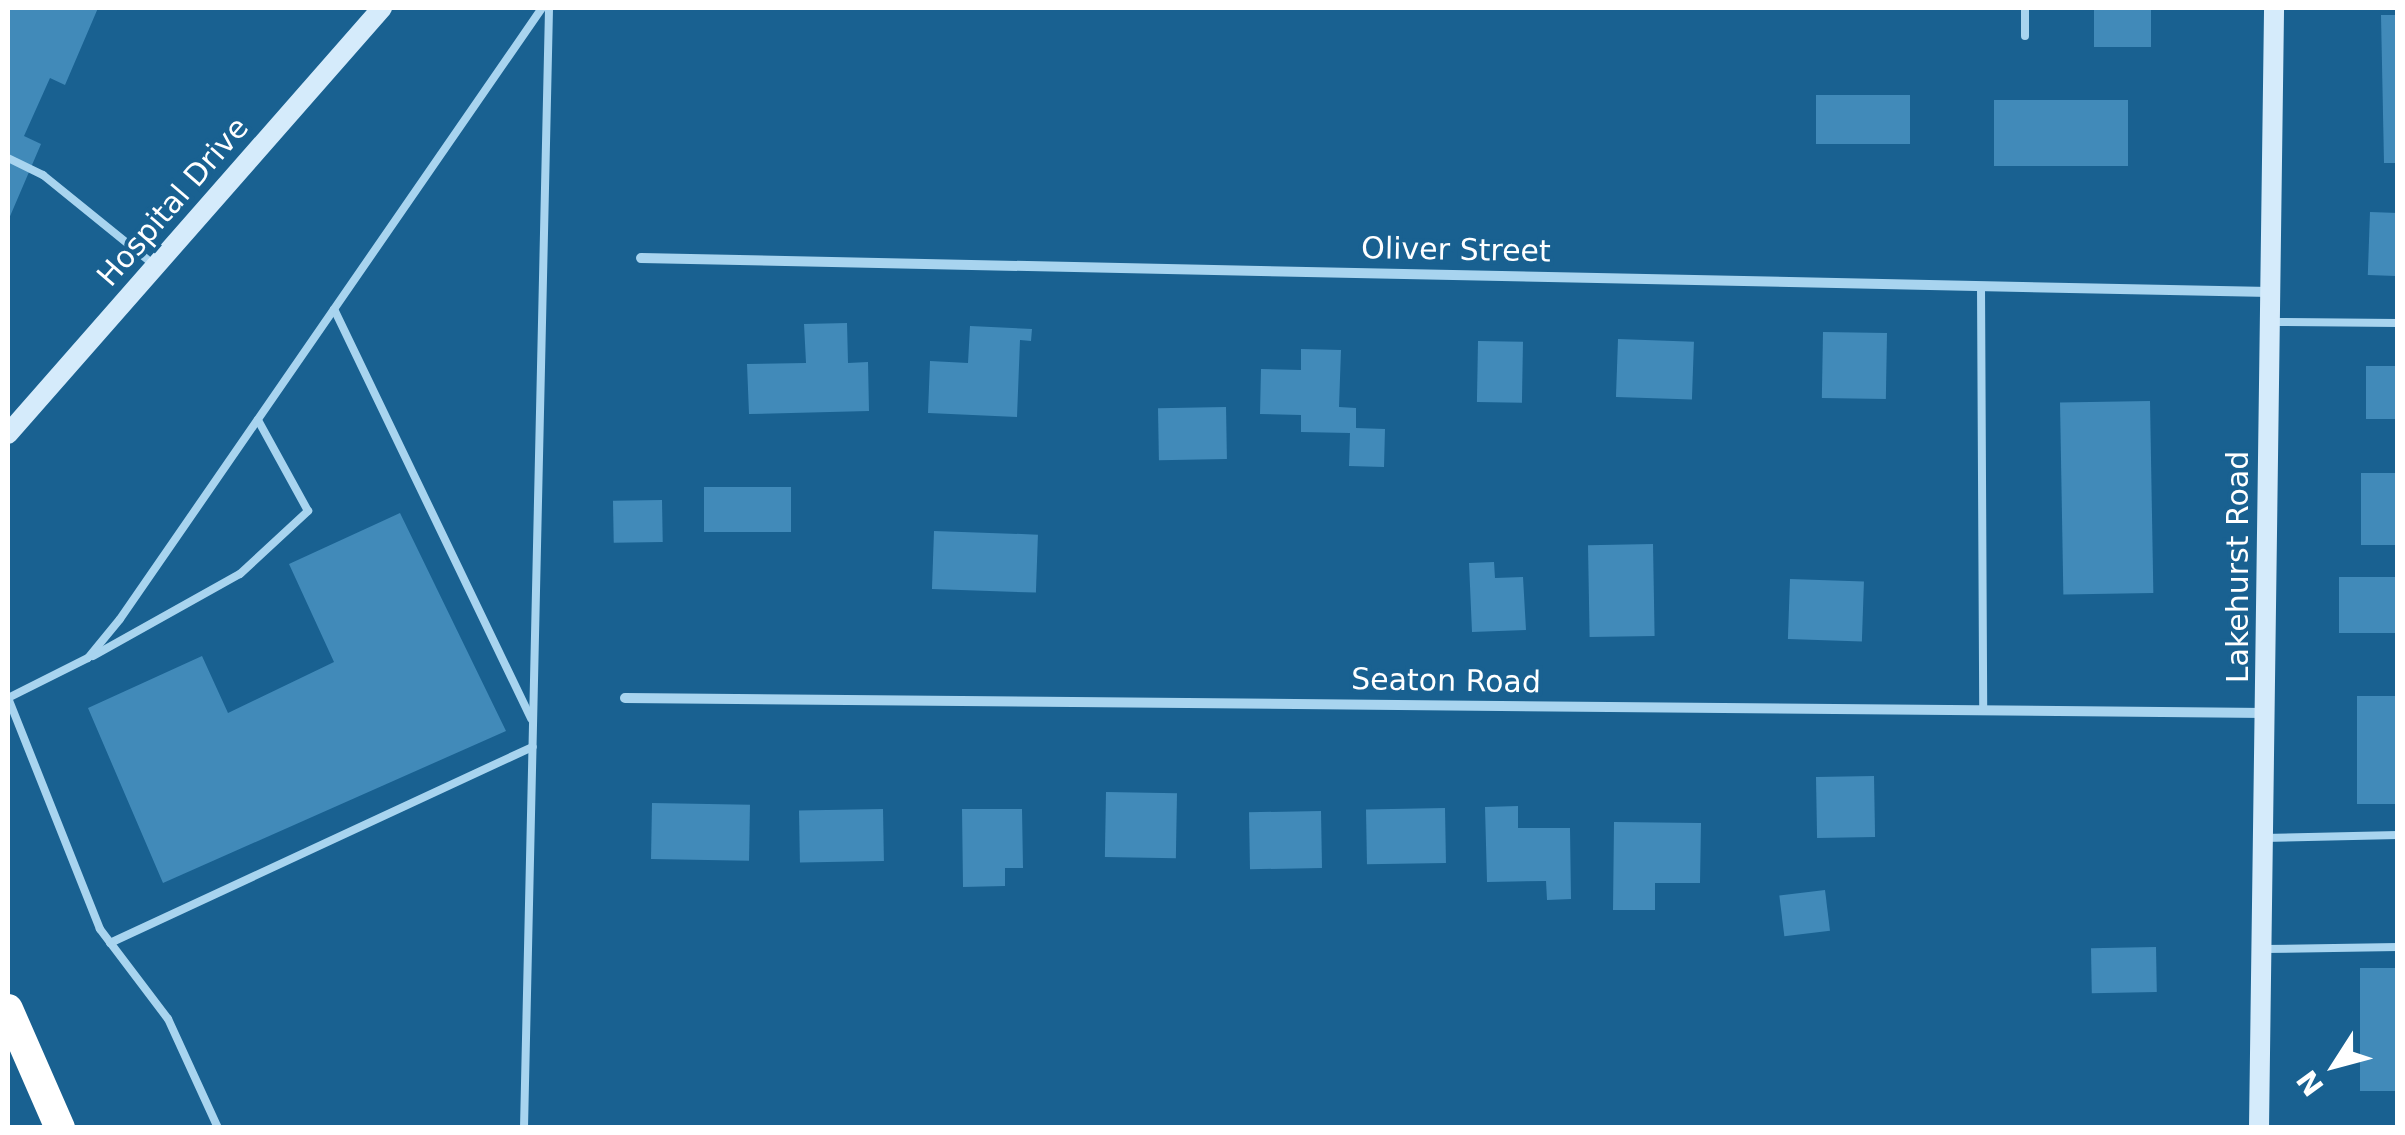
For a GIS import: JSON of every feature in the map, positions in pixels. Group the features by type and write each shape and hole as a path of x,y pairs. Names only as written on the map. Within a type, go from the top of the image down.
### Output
{"highway":[{"path":"8,1009 60,1128"}],"main road":[{"name":"Hospital Drive","path":"8,434 382,8"},
{"name":"Lakehurst Road","path":"2258,1128 2274,8"}],"street":[{"name":"Oliver Street","path":"641,258 2270,292"},
{"name":"Seaton Road","path":"624,698 2266,714"}],"lane":[{"path":"88,658 258,420 542,8"},
{"path":"524,1128 550,8"},
{"path":"2025,8 2025,36"},
{"path":"8,158 42,174 156,266"},
{"path":"1981,286 1983,712"},
{"path":"334,309 533,724"},
{"path":"2270,322 2398,323"},
{"path":"218,1128 168,1019 100,929 8,698 240,574 308,511 258,420"},
{"path":"110,943 533,748"},
{"path":"2263,838 2398,835"},
{"path":"2262,949 2398,947"}],"building":[{"path":"8,8 98,8 65,85 50,78 24,136 41,144 8,221"},
{"path":"2094,8 2151,8 2151,47 2094,47"},
{"path":"2381,15 2398,15 2398,163 2384,163"},
{"path":"1816,95 1910,95 1910,144 1816,144"},
{"path":"1994,100 2128,100 2128,166 1994,166"},
{"path":"2370,212 2398,213 2396,276 2368,275"},
{"path":"847,323 848,363 868,362 869,411 749,414 747,364 806,363 804,324"},
{"path":"970,326 1032,329 1031,341 1020,340 1017,417 928,413 930,361 968,363"},
{"path":"1823,332 1887,333 1886,399 1822,398"},
{"path":"1618,339 1694,342 1692,400 1616,397"},
{"path":"1478,341 1523,342 1522,403 1477,402"},
{"path":"1301,349 1341,350 1339,407 1356,408 1356,428 1385,429 1384,467 1349,466 1350,433 1301,432 1301,415 1260,414 1261,369 1301,370"},
{"path":"2366,366 2398,366 2398,419 2366,419"},
{"path":"2150,401 2153,593 2063,595 2060,403"},
{"path":"1226,407 1227,459 1159,460 1158,408"},
{"path":"2361,473 2398,473 2398,545 2361,545"},
{"path":"704,487 791,487 791,532 704,532"},
{"path":"662,500 663,542 614,543 613,501"},
{"path":"400,513 506,731 163,883 88,708 202,656 228,713 334,662 289,564"},
{"path":"934,531 1038,535 1036,593 932,589"},
{"path":"1653,544 1655,636 1590,637 1588,545"},
{"path":"1494,562 1495,578 1523,577 1526,630 1472,632 1469,563"},
{"path":"2339,577 2398,577 2398,633 2339,633"},
{"path":"1790,579 1864,582 1862,642 1788,639"},
{"path":"2357,696 2398,696 2398,804 2357,804"},
{"path":"1874,776 1875,837 1817,838 1816,777"},
{"path":"1106,792 1177,793 1176,858 1105,857"},
{"path":"652,803 750,805 749,861 651,859"},
{"path":"1518,806 1518,828 1570,828 1571,899 1547,900 1546,881 1487,882 1485,807"},
{"path":"1445,808 1446,863 1367,864 1366,809"},
{"path":"883,809 884,861 800,862 799,810"},
{"path":"962,809 1022,809 1023,868 1005,868 1005,886 963,887"},
{"path":"1321,811 1322,868 1250,869 1249,812"},
{"path":"1614,822 1701,823 1700,883 1655,883 1655,910 1613,910"},
{"path":"1825,890 1830,931 1784,936 1779,896"},
{"path":"2156,947 2157,992 2092,993 2091,948"},
{"path":"2360,968 2398,968 2398,1091 2360,1091"}]}
